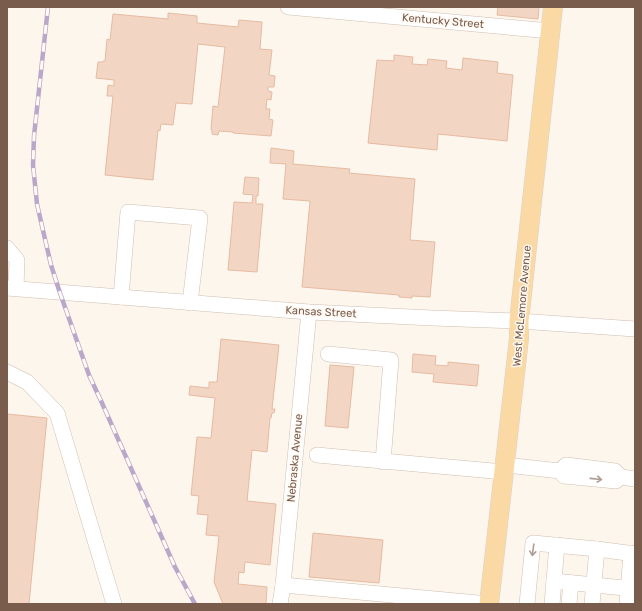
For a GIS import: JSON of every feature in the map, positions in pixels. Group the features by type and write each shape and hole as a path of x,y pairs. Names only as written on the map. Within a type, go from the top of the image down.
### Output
{"main road":[{"name":"West McLemore Avenue","path":"489,604 520,338 519,321 553,7"}],"street":[{"name":"Kentucky Street","path":"288,7 550,31"},
{"path":"121,298 128,212 200,218 190,303"},
{"path":"7,248 17,260 11,288"},
{"name":"Kansas Street","path":"11,288 309,312 519,321 635,329"},
{"name":"Nebraska Avenue","path":"280,604 284,584 309,312"},
{"path":"328,354 391,360 383,462"},
{"path":"7,372 27,382 57,413 114,604"},
{"path":"317,455 383,462 560,471 564,476 612,481 628,478"},
{"path":"527,604 533,543 633,554 632,589 627,604"},
{"path":"552,604 557,545"},
{"path":"592,604 597,549"},
{"path":"554,581 632,589"},
{"path":"569,604 571,583"},
{"path":"284,584 396,600 489,604"}],"building":[{"path":"498,7 539,7 538,19 497,15"},
{"path":"168,13 197,16 197,23 238,27 239,20 262,22 260,49 272,50 269,75 275,76 274,87 268,87 268,91 272,92 271,100 267,99 266,109 270,109 269,119 273,120 271,136 219,131 218,135 212,134 213,106 218,107 225,47 198,44 192,104 176,103 173,125 161,124 160,131 158,130 153,180 105,175 113,96 107,96 108,85 114,86 114,80 96,78 98,62 105,61 107,39 110,40 113,14 168,19"},
{"path":"394,55 413,57 412,64 427,65 428,59 447,61 446,68 462,70 463,58 498,62 497,73 513,75 507,141 438,134 437,150 368,143 377,60 394,61"},
{"path":"271,148 294,151 293,164 350,169 349,173 415,179 410,240 435,242 430,297 399,297 399,295 302,287 310,201 283,199 286,164 270,163"},
{"path":"245,177 259,178 256,204 263,204 257,272 228,270 234,202 252,203 253,195 243,194"},
{"path":"221,339 279,345 272,409 275,409 270,418 267,452 252,450 247,501 276,504 270,565 245,562 244,573 239,572 238,584 267,587 266,604 223,604 214,582 219,536 206,535 208,515 197,514 199,496 191,495 197,437 211,438 215,398 189,395 190,386 209,388 209,382 217,382"},
{"path":"413,354 436,356 435,365 448,366 448,362 479,365 477,386 433,382 434,374 412,372"},
{"path":"330,365 354,367 348,428 325,426"},
{"path":"7,414 47,418 29,604 7,604"},
{"path":"313,533 383,540 379,583 309,577"}],"railway":[{"path":"48,7 34,136 33,165 37,204 51,265 89,375 175,567 195,604"}]}
